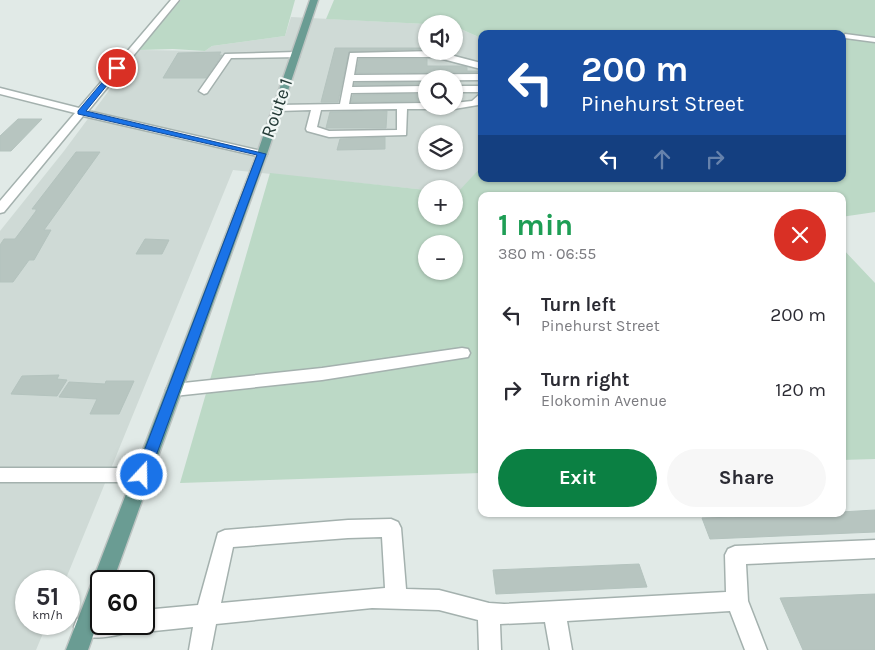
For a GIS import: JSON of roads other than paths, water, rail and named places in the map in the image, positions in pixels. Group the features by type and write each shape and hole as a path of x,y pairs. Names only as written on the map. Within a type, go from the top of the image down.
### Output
{"main road":[{"name":"Route 1","path":"106,570 262,154 314,0"},
{"name":"Route 1","path":"77,650 90,614"}],"street":[{"path":"0,209 175,0"},
{"path":"848,36 875,40"},
{"path":"344,107 354,52 435,54 478,65"},
{"path":"204,91 228,56 296,55"},
{"path":"371,64 470,63"},
{"path":"351,65 361,65"},
{"path":"349,78 478,77"},
{"path":"347,90 418,89"},
{"path":"463,89 478,89"},
{"path":"0,91 262,154"},
{"path":"463,105 475,103 478,100"},
{"path":"317,107 311,129 329,134 347,134 402,133 402,106"},
{"path":"278,108 418,106"},
{"path":"174,390 322,374 462,353"},
{"path":"0,475 142,475"},
{"path":"200,650 225,540 348,529 391,528 396,599"},
{"path":"756,650 737,601 735,555 875,549"},
{"path":"155,620 372,598 439,600 489,614 737,601"},
{"path":"555,612 561,650"},
{"path":"489,614 490,650"},
{"path":"85,627 90,627"}]}
